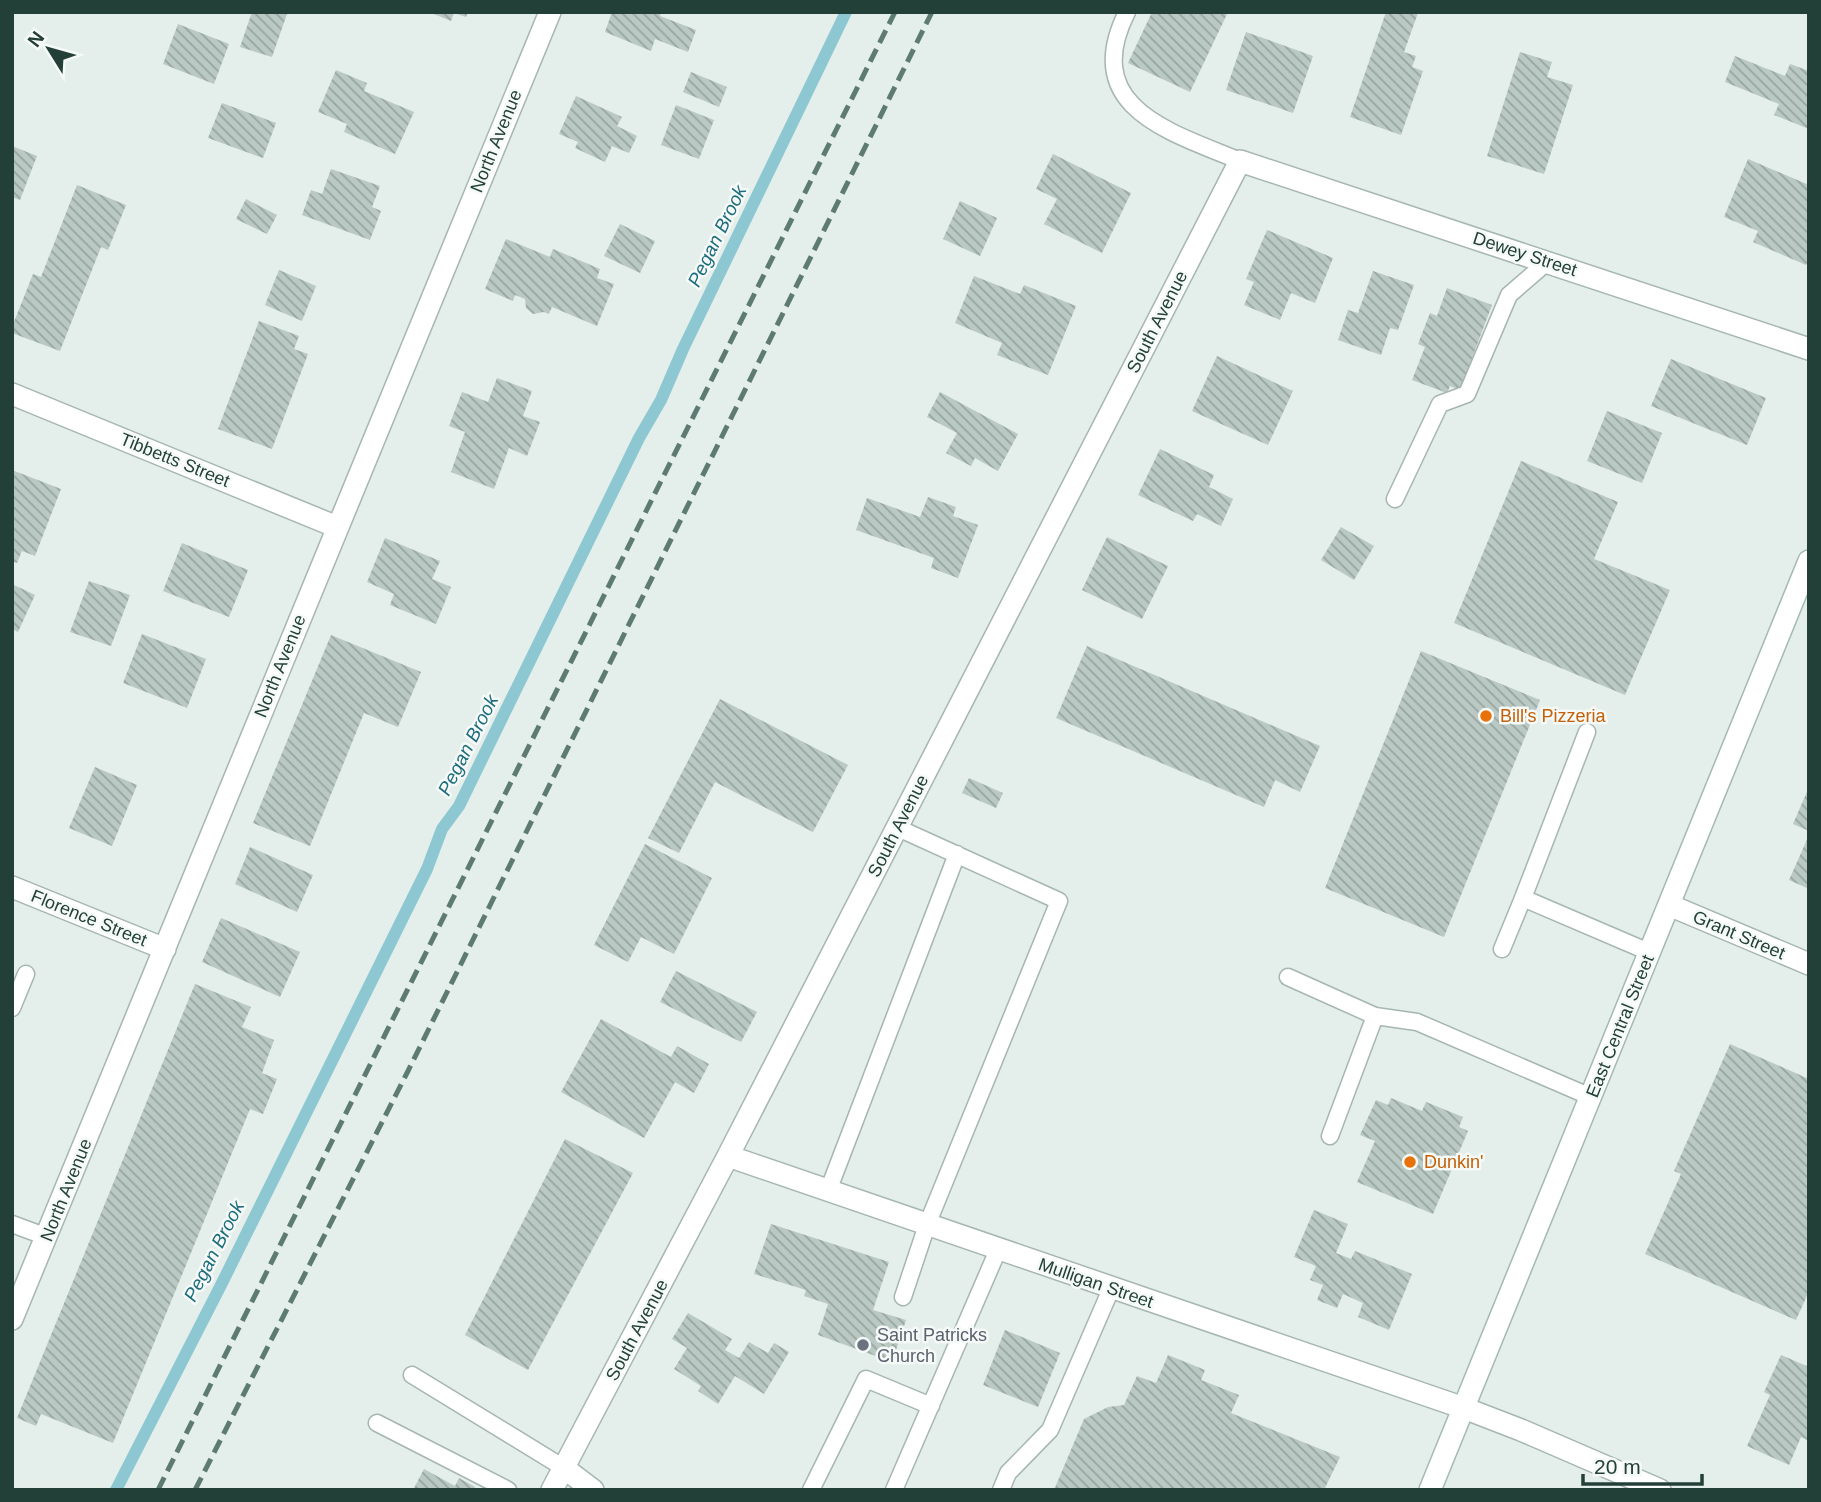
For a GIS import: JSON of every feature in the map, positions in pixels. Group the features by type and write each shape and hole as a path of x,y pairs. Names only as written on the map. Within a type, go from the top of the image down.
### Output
{"street":[{"name":"North Avenue","path":"12,1320 550,12"},
{"name":"Dewey Street","path":"1240,161 1809,349"},
{"name":"South Avenue","path":"552,1490 898,828 1240,161"},
{"name":"Tibbetts Street","path":"12,394 337,527"},
{"name":"East Central Street","path":"1430,1490 1809,561"},
{"name":"Florence Street","path":"12,887 165,949"},
{"name":"Grant Street","path":"1669,905 1809,964"},
{"name":"Mulligan Street","path":"728,1156 1464,1408 1660,1490"},
{"path":"564,1468 593,1490"}],"lane":[{"path":"1128,12 1116,42 1114,68 1120,90 1133,108 1153,123 1177,135 1240,161"},
{"path":"1395,499 1440,404 1467,394 1509,295 1547,262"},
{"path":"1502,949 1587,732"},
{"path":"898,828 1059,901 927,1225 903,1297"},
{"path":"828,1191 957,854"},
{"path":"1523,898 1650,953"},
{"path":"12,1008 26,974"},
{"path":"1287,977 1375,1016 1417,1022 1591,1097"},
{"path":"1330,1136 1375,1016"},
{"path":"12,1224 47,1237"},
{"path":"894,1490 998,1250"},
{"path":"1001,1490 1009,1473 1050,1430 1111,1289"},
{"path":"412,1375 564,1468"},
{"path":"811,1490 866,1379 931,1406"},
{"path":"377,1423 508,1490"}],"building":[{"path":"252,12 287,14 272,57 240,47"},
{"path":"429,12 468,12 466,17 454,13 451,21"},
{"path":"612,12 661,12 660,16 696,30 688,52 655,39 651,51 605,32"},
{"path":"1152,12 1228,12 1190,92 1128,63"},
{"path":"1386,12 1418,13 1404,52 1416,56 1412,67 1423,71 1401,135 1350,117"},
{"path":"178,24 229,44 214,84 163,64"},
{"path":"1246,32 1313,56 1293,113 1226,90"},
{"path":"1520,52 1552,62 1547,77 1573,85 1544,174 1487,156"},
{"path":"1735,56 1785,76 1790,64 1809,71 1809,129 1774,115 1779,104 1725,82"},
{"path":"336,70 367,83 364,91 414,112 395,154 344,132 347,124 318,112"},
{"path":"691,72 727,87 719,107 683,92"},
{"path":"576,96 622,117 617,126 637,136 629,153 612,146 605,162 575,148 578,142 559,134"},
{"path":"222,103 276,123 263,158 208,138"},
{"path":"676,105 714,120 699,159 661,145"},
{"path":"12,146 37,156 20,200 12,197"},
{"path":"1053,154 1131,193 1102,253 1044,224 1057,199 1036,189"},
{"path":"1748,159 1809,185 1809,259 1806,265 1753,242 1758,231 1724,217"},
{"path":"331,169 380,186 372,207 381,211 370,240 302,215 311,190 322,194"},
{"path":"77,185 126,205 108,250 101,247 60,351 12,333 12,327 33,274 41,277"},
{"path":"246,199 277,215 267,234 236,219"},
{"path":"960,201 997,218 980,256 943,239"},
{"path":"620,224 655,241 640,273 604,256"},
{"path":"1267,230 1333,258 1315,303 1291,293 1280,320 1244,305 1254,282 1246,279"},
{"path":"506,239 550,257 553,249 600,269 597,278 614,284 597,326 552,307 549,314 533,314 526,308 525,299 515,295 513,301 485,289"},
{"path":"279,270 316,286 302,321 265,305"},
{"path":"1373,271 1414,285 1398,330 1390,328 1381,355 1338,340 1348,310 1358,313"},
{"path":"974,276 1020,294 1024,285 1076,306 1048,375 997,355 1002,343 955,323"},
{"path":"1447,288 1492,305 1460,390 1450,386 1447,393 1412,380 1425,347 1418,344 1430,313 1437,316"},
{"path":"259,321 299,336 294,349 308,354 272,449 218,429"},
{"path":"1217,356 1293,391 1268,445 1192,411"},
{"path":"1671,359 1766,398 1747,445 1651,406"},
{"path":"497,378 532,391 523,416 540,422 527,456 509,448 494,489 451,472 465,432 449,426 462,392 488,402"},
{"path":"940,392 1018,434 998,471 975,458 971,466 946,453 957,433 927,417"},
{"path":"1607,411 1662,433 1642,483 1587,461"},
{"path":"1160,449 1214,475 1209,487 1233,499 1221,526 1197,514 1193,521 1138,495"},
{"path":"1521,461 1618,502 1594,559 1670,590 1625,695 1454,623"},
{"path":"12,470 61,489 35,556 22,551 17,563 12,561"},
{"path":"928,497 956,507 953,516 978,525 958,578 931,568 934,558 856,530 867,498 920,517"},
{"path":"1341,527 1374,546 1354,580 1321,560"},
{"path":"1107,537 1168,566 1142,619 1082,590"},
{"path":"385,538 440,561 432,579 451,587 436,624 390,605 394,594 367,582"},
{"path":"182,543 248,570 229,617 163,591"},
{"path":"89,581 130,595 111,646 70,632"},
{"path":"12,584 35,595 18,632 12,629"},
{"path":"142,634 206,659 187,708 123,683"},
{"path":"331,635 421,672 398,727 364,713 310,846 253,823"},
{"path":"1087,646 1320,746 1300,792 1275,780 1264,807 1056,718"},
{"path":"1421,651 1540,700 1444,937 1325,888"},
{"path":"720,699 848,765 813,832 715,782 679,853 648,838"},
{"path":"95,767 137,785 112,846 69,828"},
{"path":"969,778 1003,793 996,808 962,793"},
{"path":"1809,787 1809,831 1793,824"},
{"path":"1809,835 1809,889 1789,880"},
{"path":"645,844 712,878 674,954 641,937 628,962 594,945"},
{"path":"250,847 313,875 297,912 235,884"},
{"path":"221,918 300,952 280,997 202,962"},
{"path":"676,971 757,1012 741,1042 660,1002"},
{"path":"195,984 251,1007 242,1027 274,1040 262,1073 277,1079 263,1114 250,1109 113,1443 41,1414 36,1426 17,1418"},
{"path":"601,1019 671,1057 677,1046 709,1064 694,1093 675,1082 644,1138 561,1092"},
{"path":"1730,1044 1809,1079 1809,1291 1796,1320 1645,1254 1681,1174 1674,1171"},
{"name":"Dunkin'","path":"1391,1098 1422,1111 1426,1102 1463,1117 1459,1127 1468,1131 1433,1214 1357,1182 1375,1141 1360,1135 1376,1100 1388,1105"},
{"path":"565,1139 633,1173 528,1370 465,1335"},
{"path":"1314,1210 1348,1224 1336,1253 1351,1259 1355,1251 1412,1274 1389,1330 1358,1317 1363,1303 1343,1294 1337,1308 1317,1300 1323,1285 1310,1280 1316,1266 1294,1257"},
{"path":"771,1224 889,1262 873,1310 906,1320 892,1362 818,1335 828,1304 804,1296 806,1290 754,1274"},
{"path":"688,1313 732,1339 725,1350 739,1358 749,1342 768,1353 774,1343 789,1352 764,1394 735,1376 718,1404 698,1391 701,1386 674,1369 687,1348 672,1339"},
{"path":"1005,1330 1060,1353 1038,1407 983,1385"},
{"path":"1168,1355 1205,1370 1201,1380 1239,1395 1231,1413 1340,1457 1324,1490 1054,1490 1084,1419 1108,1407 1124,1405 1137,1376 1156,1383"},
{"path":"1781,1355 1809,1367 1809,1441 1801,1437 1789,1465 1747,1446 1770,1395 1764,1392"},
{"path":"424,1469 455,1486 459,1478 475,1487 473,1490 413,1490"}],"waterway":[{"name":"Pegan Brook","path":"116,1490 427,869 442,829 459,806 639,438 661,400 846,12"}],"railway":[{"path":"158,1490 895,12"},
{"path":"195,1490 408,1071 932,12"}],"place":[{"name":"Bill's Pizzeria","path":"1486,716"},
{"name":"Dunkin'","path":"1410,1162"},
{"name":"Saint Patricks Church","path":"863,1345"}]}
